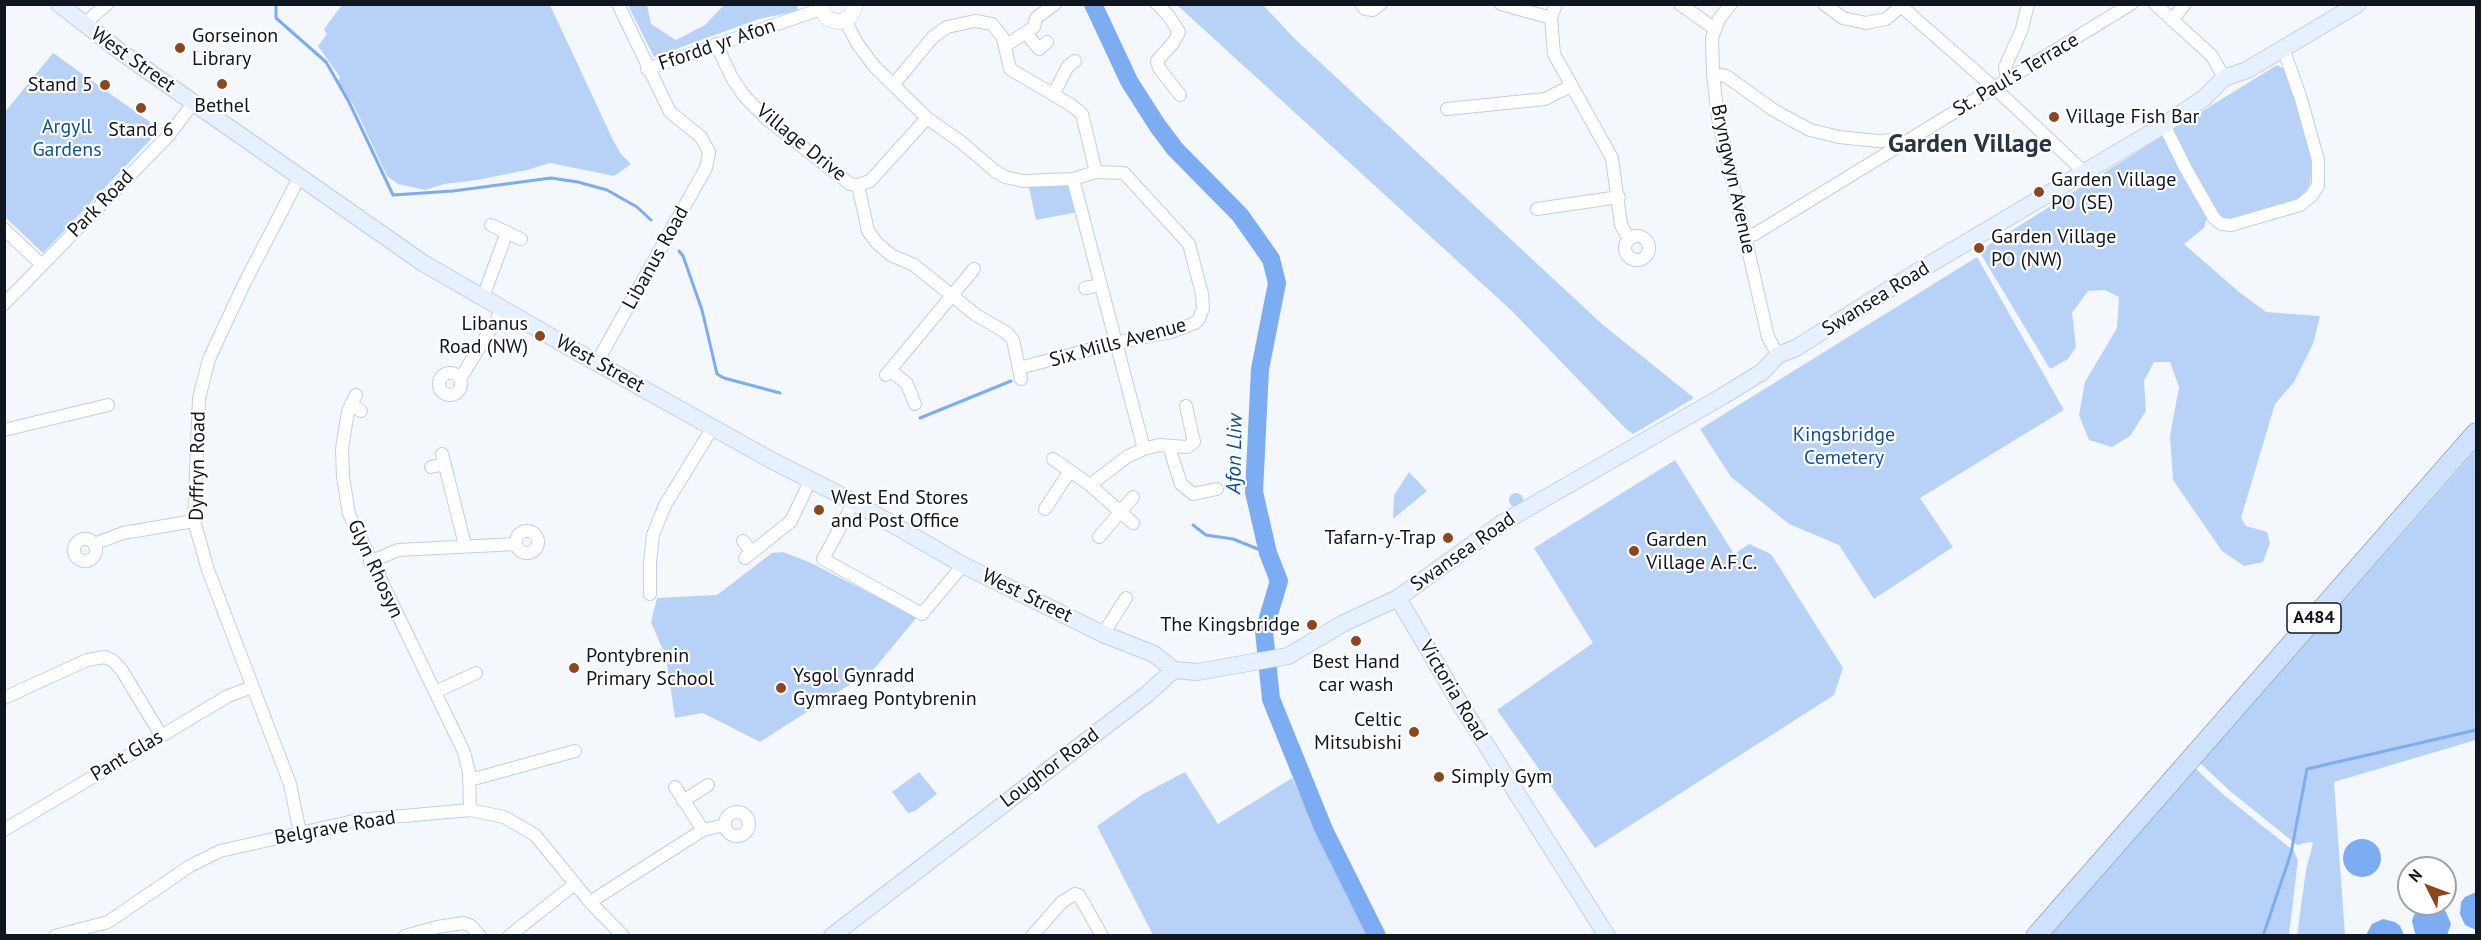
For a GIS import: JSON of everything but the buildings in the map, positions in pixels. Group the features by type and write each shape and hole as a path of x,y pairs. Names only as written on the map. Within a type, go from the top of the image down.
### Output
{"main road":[{"name":"West Street","path":"59,4 83,25 423,263 963,565 1103,634 1154,654 1174,670"},
{"name":"Swansea Road","path":"1174,670 1197,672 1288,656 1344,623 1398,598 1502,524 1762,372 1778,355 1814,338 1915,273 2164,125 2204,98 2224,78 2247,70 2358,4"},
{"name":"A484","path":"2036,936 2476,433"},
{"name":"Victoria Road","path":"1398,598 1459,702 1607,936"},
{"name":"Loughor Road","path":"832,936 1146,696 1174,670"}],"street":[{"path":"83,25 107,4"},
{"path":"618,4 647,69"},
{"path":"821,7 824,14 833,21 845,20 854,12 856,4"},
{"path":"1005,46 1034,27 1036,18 1055,4"},
{"path":"1157,4 1168,15 1179,32 1173,43 1157,61 1159,68 1180,95"},
{"path":"1360,4 1369,10 1377,9 1381,4"},
{"path":"1501,4 1551,18"},
{"path":"1556,4 1551,18 1554,54 1612,158 1623,231 1629,239"},
{"path":"1680,4 1715,28"},
{"name":"Bryngwyn Avenue","path":"1731,4 1715,28 1711,49 1718,118 1768,337 1778,355"},
{"path":"1824,4 1843,18 1866,23 1886,19 1903,6 1994,87 2084,172"},
{"path":"2007,79 2005,67 2022,28 2028,4"},
{"name":"St. Paul's Terrace","path":"1745,236 1755,234 2132,4"},
{"path":"2155,4 2212,56 2224,78"},
{"path":"2172,20 2185,4"},
{"name":"Ffordd yr Afon","path":"647,69 821,7"},
{"name":"Six Mills Avenue","path":"845,20 865,55 927,118 1005,177 1023,181 1073,179 1096,172 1124,174 1189,244 1202,294 1203,308 1195,323 1171,332 1115,343 1020,374 1013,340 1007,333 976,315 952,295"},
{"path":"894,84 933,37 948,27 975,21 992,24 1003,38 1010,69 1071,105 1082,114 1096,172"},
{"path":"1026,33 1039,49 1047,42"},
{"name":"Village Drive","path":"716,44 744,97 768,120 844,181 858,185 870,181 927,118"},
{"path":"2164,125 2214,218 2221,224 2231,225 2300,205 2318,186 2318,160 2301,99 2283,48"},
{"path":"1053,95 1068,66 1075,61"},
{"name":"Libanus Road","path":"597,362 706,168 709,152 701,137 670,112 647,69"},
{"path":"1713,74 1726,76 1774,111 1810,130 1839,137 1878,141 1897,140 1903,144"},
{"path":"1447,109 1461,113 1545,99 1571,86"},
{"name":"Park Road","path":"4,304 169,135 194,102"},
{"name":"Dyffryn Road","path":"300,176 244,284 210,359 199,398 194,521 208,570 290,784 300,833"},
{"path":"1073,179 1144,448"},
{"path":"858,185 868,231 877,243 891,255 914,265 952,295"},
{"path":"1538,209 1619,197"},
{"path":"491,225 521,238"},
{"path":"4,229 42,265"},
{"path":"483,297 507,232"},
{"path":"915,404 907,384 888,372 974,269"},
{"path":"1085,288 1101,285"},
{"path":"460,379 503,309"},
{"name":"Glyn Rhosyn","path":"356,404 343,432 342,477 351,521 464,752 470,780 470,810"},
{"path":"4,430 108,405"},
{"path":"1090,485 1128,456 1144,448 1159,445 1182,448 1194,442 1186,406"},
{"path":"650,594 653,535 665,505 713,427"},
{"path":"1169,447 1180,484 1193,494 1217,489"},
{"path":"431,467 443,459 465,545"},
{"path":"1053,459 1090,485 1133,523"},
{"path":"1045,509 1070,471"},
{"path":"743,541 748,555 791,521 812,479"},
{"path":"1100,537 1133,497"},
{"path":"854,502 823,559 922,614 963,565"},
{"path":"94,544 123,533 194,521"},
{"path":"370,562 398,550 516,544"},
{"path":"1103,634 1126,598"},
{"path":"4,698 87,660 105,657 122,669 161,735"},
{"path":"435,692 476,673"},
{"name":"Pant Glas","path":"4,830 228,696 252,687"},
{"path":"470,780 575,751"},
{"path":"683,801 708,785"},
{"path":"675,787 703,830"},
{"name":"Belgrave Road","path":"55,936 108,922 190,866 220,851 358,820 470,810 504,817 535,835 590,902 623,936"},
{"path":"590,902 703,830 725,825"},
{"path":"510,936 575,884"},
{"path":"1032,936 1062,902 1075,894 1079,895 1102,936"},
{"path":"405,936 437,927 464,923 471,926 480,936"}],"green space":[{"path":"342,5 550,5 613,140 621,154 631,164 614,176 550,163 527,170 444,184 425,190 398,184 387,176 354,106 338,81 340,77 318,46 327,34 324,29"},
{"path":"628,5 647,5 651,24 676,40 705,25 724,5 797,5 798,11 759,19 654,57"},
{"path":"1177,5 1263,5 1296,40 1602,324 1694,398 1633,434 1625,428 1512,311"},
{"name":"Argyll Gardens","path":"53,53 150,122 152,138 43,253 5,217 5,112"},
{"path":"2277,65 2287,71 2313,158 2310,185 2303,195 2294,201 2223,219 2216,216 2170,131"},
{"path":"2164,135 2207,218 2204,228 2184,244 2239,292 2266,312 2320,316 2313,344 2294,382 2275,404 2241,518 2246,526 2267,532 2270,543 2263,562 2244,566 2222,551 2173,480 2170,436 2179,387 2170,362 2154,362 2144,381 2146,411 2130,436 2112,447 2089,440 2079,415 2085,382 2117,328 2119,297 2105,290 2088,291 2072,313 2076,347 2068,359 2050,369 1979,251"},
{"path":"1071,182 1078,212 1036,220 1028,183"},
{"name":"Kingsbridge Cemetery","path":"1977,257 2064,410 1920,498 1953,547 1874,599 1839,545 1789,524 1731,477 1700,429"},
{"path":"2476,450 2476,740 2334,782 2345,935 2297,935 2306,870 2313,843 2297,845 2230,791 2200,763"},
{"path":"1675,460 1734,554 1749,544 1771,554 1843,668 1834,695 1595,848 1497,710 1593,643 1534,548"},
{"path":"1409,472 1427,491 1393,519 1394,495"},
{"path":"1513,493 1519,493 1523,500 1519,507 1513,507 1509,503 1509,497"},
{"name":"Ysgol Gynradd Gymraeg Pontybrenin","path":"783,552 809,562 917,617 874,669 760,742 703,713 675,718 666,657 651,622 657,598 717,595 772,553"},
{"path":"2195,768 2225,796 2294,851 2298,860 2289,935 2047,936"},
{"path":"919,772 937,794 915,811 908,813 892,792"},
{"path":"1185,772 1218,824 1292,778 1368,935 1153,935 1097,826 1143,794"}],"water":[{"path":"2362,839 2376,844 2381,858 2376,872 2362,877 2348,872 2343,858 2348,844"},
{"path":"2476,892 2476,930 2465,925 2460,914 2461,902 2465,897"},
{"path":"2414,916 2448,916 2451,924 2447,935 2416,935 2412,921"},
{"path":"2383,919 2395,922 2400,926 2404,935 2366,935 2372,924"}],"waterway":[{"path":"276,4 276,18 326,62 349,102 393,195 453,191 551,178 607,190 637,207 651,220"},
{"name":"Afon Lliw","path":"1093,4 1129,81 1157,125 1175,149 1240,215 1271,259 1277,283 1260,369 1254,492 1268,553 1279,581 1264,631 1271,699 1324,830 1377,936"},
{"path":"679,251 683,256 702,310 717,374 724,378 780,393"},
{"path":"920,418 1011,381"},
{"path":"1193,525 1206,535 1233,539 1268,553"},
{"path":"2263,936 2291,853 2307,769 2476,730"}],"place":[{"name":"Gorseinon Library","path":"180,48"},
{"name":"Bethel","path":"222,84"},
{"name":"Stand 5","path":"105,85"},
{"name":"Stand 6","path":"141,108"},
{"name":"Village Fish Bar","path":"2054,117"},
{"name":"Garden Village PO (SE)","path":"2039,192"},
{"name":"Garden Village PO (NW)","path":"1979,248"},
{"name":"Libanus Road (NW)","path":"540,336"},
{"name":"West End Stores and Post Office","path":"819,510"},
{"name":"Tafarn-y-Trap","path":"1448,538"},
{"name":"Garden Village A.F.C.","path":"1634,551"},
{"name":"The Kingsbridge","path":"1312,625"},
{"name":"Best Hand car wash","path":"1356,641"},
{"name":"Pontybrenin Primary School","path":"574,668"},
{"name":"Ysgol Gynradd Gymraeg Pontybrenin","path":"781,688"},
{"name":"Celtic Mitsubishi","path":"1414,732"},
{"name":"Simply Gym","path":"1439,777"}],"district":[{"name":"Garden Village","path":"1970,145"}]}
